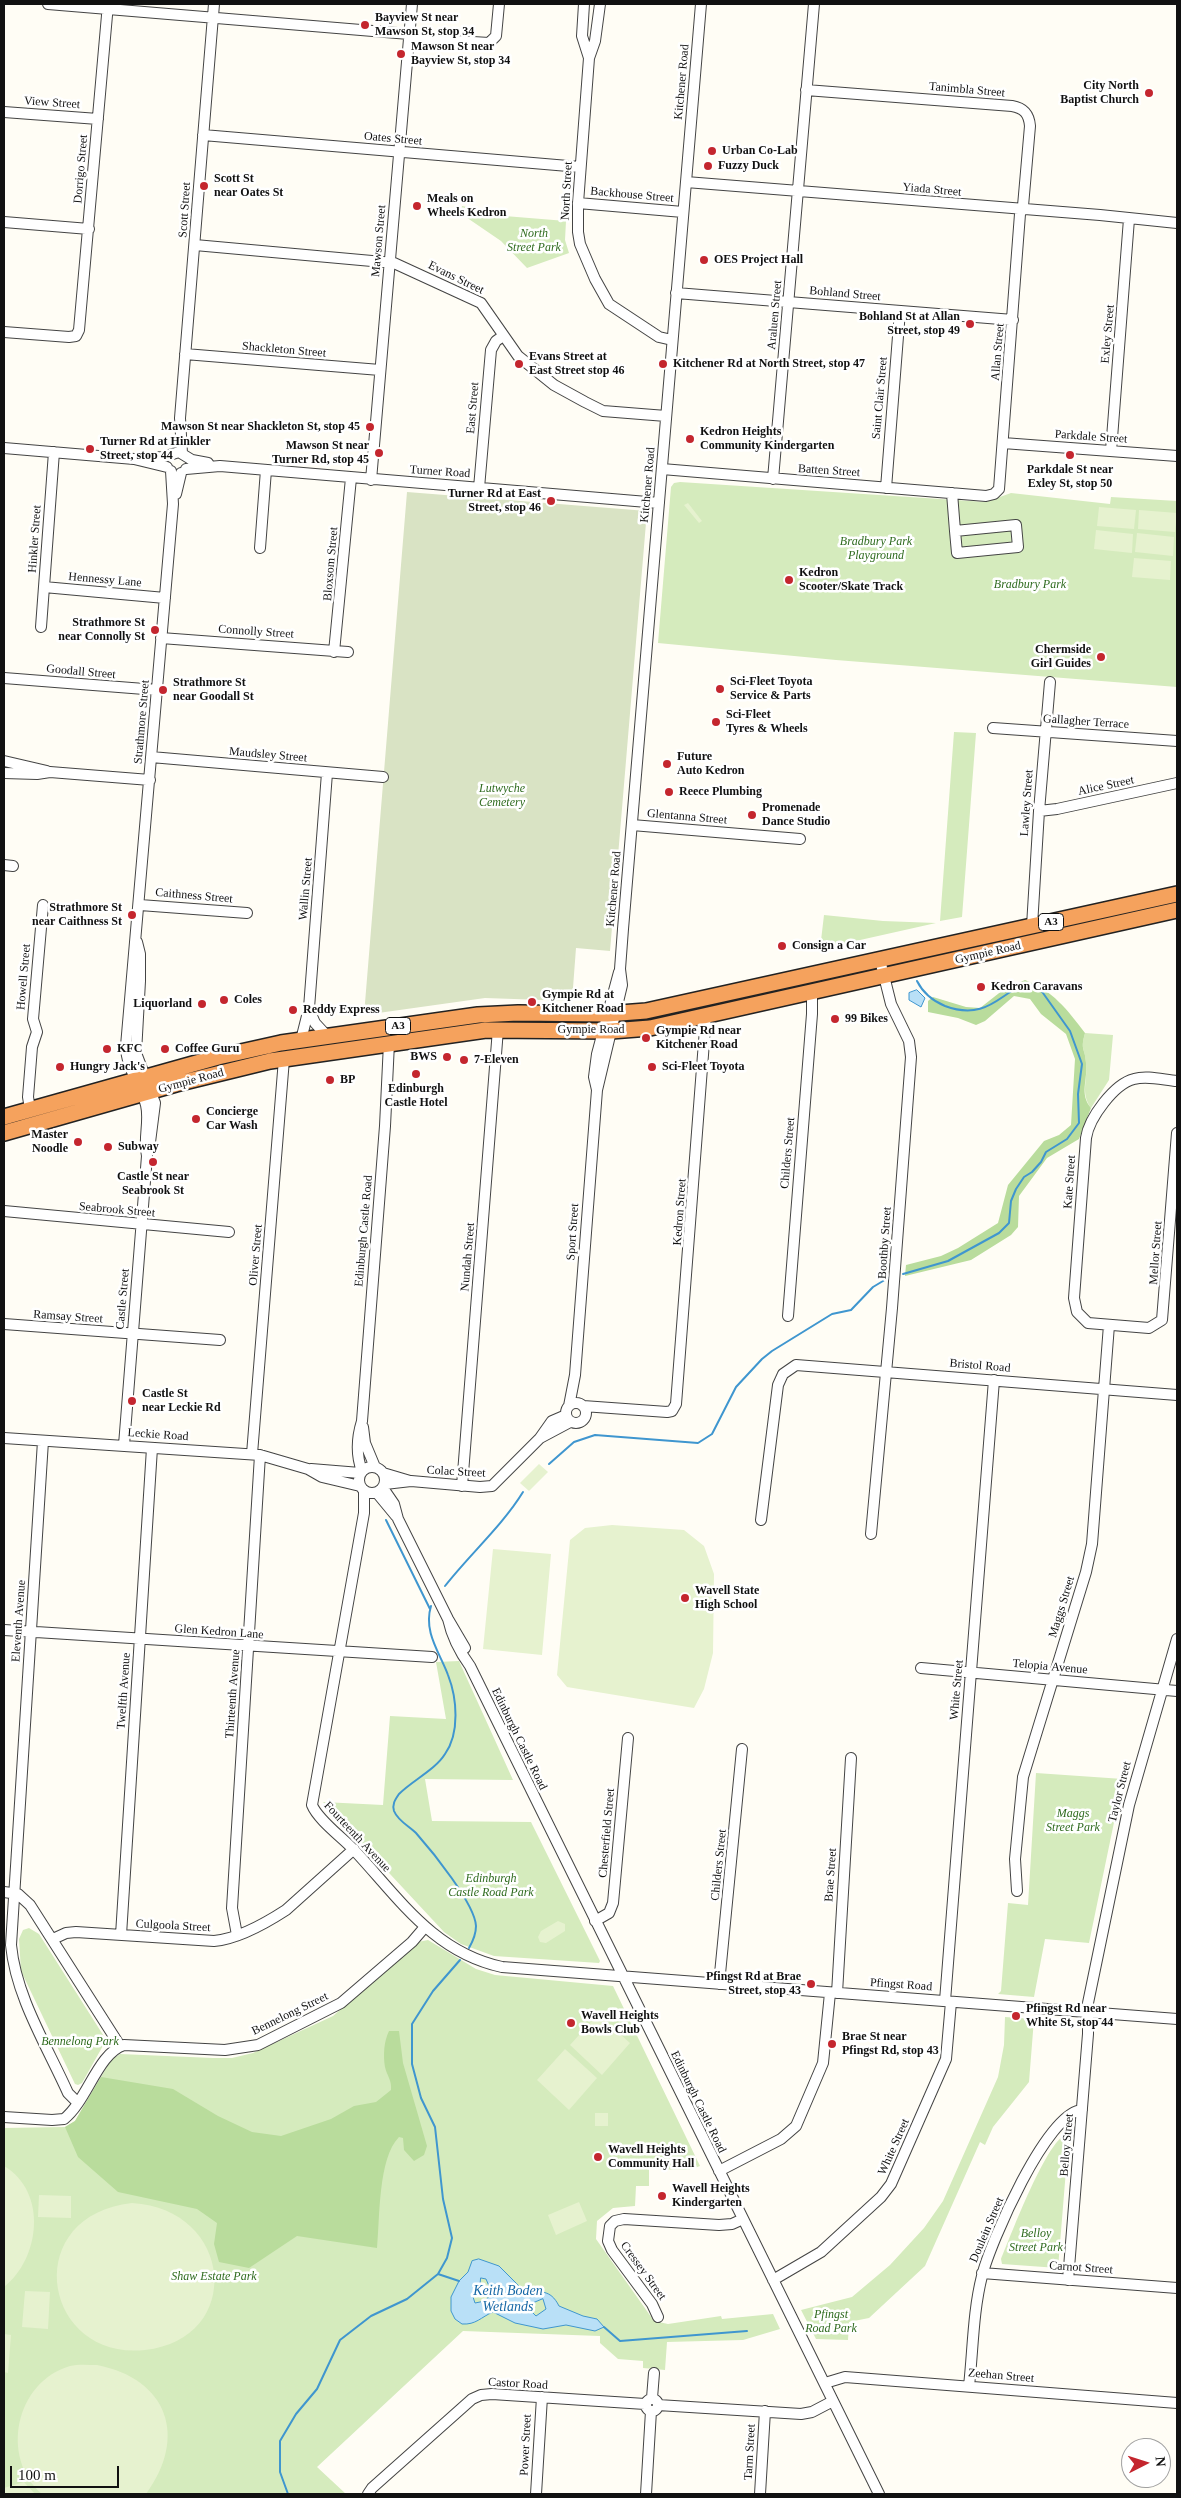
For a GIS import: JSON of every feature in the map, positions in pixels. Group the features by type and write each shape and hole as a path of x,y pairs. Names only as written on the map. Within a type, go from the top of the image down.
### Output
{"highway":[{"name":"Gympie Road","path":"4,1116 250,1048 483,1014 612,1014 646,1012 1177,894"},
{"name":"Gympie Road","path":"4,1133 245,1066 389,1043 498,1030 607,1031 650,1028 1177,910"},
{"path":"925,950 927,958 933,958 944,963"}],"street":[{"path":"48,4 108,6 481,44 494,44 499,4"},
{"name":"Scott Street","path":"178,455 214,4"},
{"name":"Mawson Street","path":"371,480 412,4"},
{"name":"North Street","path":"584,4 582,36 589,58"},
{"name":"North Street","path":"600,4 595,41 589,58 578,203 580,244 606,300 613,307 659,337 672,340"},
{"name":"Kitchener Road","path":"607,1031 620,969 701,4"},
{"name":"Araluen Street","path":"773,479 814,4"},
{"name":"Dorrigo Street","path":"4,332 76,336 79,330 108,6"},
{"name":"Tanimbla Street","path":"806,90 1021,109 1026,113 1030,126 1022,210"},
{"name":"View Street","path":"4,112 98,119"},
{"name":"Oates Street","path":"203,135 580,167"},
{"name":"Yiada Street","path":"686,182 1177,224"},
{"name":"Backhouse Street","path":"578,203 683,212"},
{"name":"Allan Street","path":"994,494 1000,487 1022,210"},
{"name":"Exley Street","path":"1111,451 1129,219"},
{"path":"4,222 88,229"},
{"name":"Evans Street","path":"195,245 389,262 481,303 518,356 554,385 596,408 666,416"},
{"name":"Bohland Street","path":"676,293 1013,320"},
{"name":"Saint Clair Street","path":"886,488 900,311"},
{"name":"East Street","path":"479,488 491,350 496,341 503,336"},
{"name":"Shackleton Street","path":"185,354 380,370"},
{"name":"Parkdale Street","path":"1003,443 1177,456"},
{"name":"Turner Road","path":"4,448 134,459 176,470 220,466"},
{"name":"Hinkler Street","path":"41,627 54,452"},
{"path":"176,470 178,455"},
{"path":"176,470 178,455"},
{"name":"Turner Road","path":"134,459 178,455 220,466 659,503"},
{"name":"Batten Street","path":"662,469 986,496 994,494"},
{"name":"Strathmore Street","path":"147,1093 140,1078 136,1049 140,981 140,954 137,941 176,470"},
{"path":"260,548 266,470"},
{"name":"Bloxsom Street","path":"334,652 350,478"},
{"path":"952,493 955,531 957,553 1018,547 1016,525 955,531"},
{"name":"Hennessy Lane","path":"44,587 165,598"},
{"name":"Connolly Street","path":"161,638 348,652"},
{"name":"Goodall Street","path":"4,678 157,690"},
{"name":"Lawley Street","path":"1032,926 1050,682"},
{"name":"Gallagher Terrace","path":"993,728 1177,741"},
{"name":"Maudsley Street","path":"151,757 383,777"},
{"path":"4,761 50,772"},
{"path":"4,773 50,772 150,780"},
{"name":"Wallin Street","path":"301,1040 309,1008 327,773"},
{"name":"Alice Street","path":"1039,811 1057,809 1177,783"},
{"name":"Glentanna Street","path":"632,825 800,839"},
{"name":"Howell Street","path":"30,1109 32,1047 37,1032 33,1019 43,905"},
{"name":"Caithness Street","path":"140,905 247,913"},
{"name":"Boothby Street","path":"871,1534 887,1371 912,1057 909,1041 893,1010 880,960"},
{"name":"Childers Street","path":"788,1316 812,1014 812,992"},
{"path":"309,1008 314,1023 327,1036"},
{"name":"Kedron Street","path":"607,1408 664,1412 674,1409 678,1396 706,1016"},
{"name":"Nundah Street","path":"462,1486 498,1030"},
{"name":"Sport Street","path":"573,1410 597,1090 607,1031"},
{"name":"Edinburgh Castle Road","path":"389,1043 385,1126 362,1421 358,1436 358,1462 361,1472 374,1489 394,1504 398,1519 448,1619 458,1633 466,1650 470,1666 595,1921 880,2494"},
{"name":"Oliver Street","path":"256,1454 284,1059"},
{"name":"Kate Street","path":"1109,1325 1085,1321 1077,1312 1074,1303 1088,1126 1097,1111 1129,1081 1139,1078 1177,1080"},
{"name":"Castle Street","path":"124,1445 147,1156 145,1146 147,1093"},
{"name":"Mellor Street","path":"1109,1325 1149,1328 1159,1324 1163,1316 1177,1133"},
{"name":"Seabrook Street","path":"4,1211 229,1232"},
{"name":"Ramsay Street","path":"4,1324 220,1340"},
{"name":"Maggs Street","path":"1017,1891 1015,1859 1023,1776 1090,1558 1109,1325"},
{"name":"Bristol Road","path":"761,1520 778,1385 783,1374 792,1367 802,1364 1177,1395"},
{"name":"White Street","path":"773,2280 820,2252 881,2197 891,2184 946,2059 948,2002 970,1672 994,1380"},
{"path":"573,1410 601,1405 607,1408"},
{"path":"573,1410 586,1417 607,1408"},
{"name":"Colac Street","path":"379,1470 410,1481 486,1487 495,1484 540,1438 573,1410 579,1423 586,1417"},
{"name":"Edinburgh Castle Road","path":"362,1421 365,1443 379,1470 374,1489"},
{"name":"Leckie Road","path":"4,1438 256,1454 308,1469 361,1472"},
{"name":"Eleventh Avenue","path":"43,1440 9,1893 11,1938 17,1978 68,2093 78,2103"},
{"name":"Twelfth Avenue","path":"121,1935 152,1448"},
{"name":"Thirteenth Avenue","path":"237,1935 232,1908 249,1646 256,1454"},
{"path":"361,1472 368,1467 379,1470"},
{"name":"Leckie Road","path":"308,1469 322,1477 374,1489"},
{"name":"Colac Street","path":"374,1489 410,1481"},
{"name":"Fourteenth Avenue","path":"374,1489 364,1512 311,1803 317,1813 354,1849 424,1928 457,1949 492,1965 623,1976"},
{"name":"Glen Kedron Lane","path":"4,1630 432,1657"},
{"name":"Taylor Street","path":"1089,2012 1088,2003 1128,1805 1177,1639"},
{"name":"Telopia Avenue","path":"921,1668 1177,1691"},
{"name":"Chesterfield Street","path":"595,1921 609,1913 613,1903 628,1738"},
{"name":"Childers Street","path":"719,1984 742,1749"},
{"name":"Brae Street","path":"719,2171 781,2139 796,2126 823,2063 833,1993 851,1758"},
{"name":"Culgoola Street","path":"53,1939 71,1932 214,1941 237,1935 286,1910 354,1849"},
{"path":"4,2117 60,2120 69,2115 110,2052 120,2046 30,1905 21,1896 9,1893"},
{"name":"Bennelong Street","path":"120,2046 134,2044 225,2050 258,2045 341,2003 412,1942 424,1928"},
{"name":"Pfingst Road","path":"623,1976 1177,2020"},
{"name":"Belloy Street","path":"1068,2280 1089,2012"},
{"name":"Doulein Street","path":"969,2386 982,2273 1033,2158 1059,2123 1071,2113 1082,2110"},
{"name":"Cressey Street","path":"658,2317 652,2304 612,2250 608,2240 610,2226 615,2221 624,2219 719,2225 732,2224 743,2219"},
{"name":"Carnot Street","path":"982,2273 1177,2287"},
{"path":"646,2494 654,2373"},
{"name":"Zeehan Street","path":"825,2383 842,2377 1177,2403"},
{"name":"Castor Road","path":"368,2494 372,2488 475,2397 492,2394 806,2413 833,2401"},
{"name":"Power Street","path":"536,2494 542,2398"},
{"name":"Tarm Street","path":"760,2494 765,2412"}],"green space":[{"name":"North Street Park","path":"462,206 473,208 480,214 566,221 565,240 569,253 527,268 501,241 460,213"},
{"name":"Bradbury Park","path":"674,483 986,502 1011,493 1110,504 1111,497 1177,501 1177,687 836,660 658,643 671,487"},
{"name":"Lutwyche Cemetery","path":"407,492 647,511 610,951 576,948 572,1001 485,998 364,1015"},
{"path":"688,503 702,521 699,523 684,505"},
{"path":"1099,507 1136,510 1134,529 1097,526"},
{"path":"1139,510 1177,513 1175,532 1138,529"},
{"path":"1096,530 1133,534 1132,553 1094,549"},
{"path":"1137,533 1174,537 1173,556 1135,552"},
{"path":"1134,558 1171,561 1170,580 1132,577"},
{"path":"954,732 976,733 962,917 940,921"},
{"path":"824,915 883,921 936,923 820,949"},
{"path":"1025,980 1052,995 1085,1033 1083,1046 1086,1069 1085,1097 1091,1108 1079,1139 1047,1158 1019,1196 1018,1227 1011,1235 971,1260 905,1276 906,1265 941,1256 958,1248 998,1223 1008,1185 1044,1141 1059,1135 1071,1125 1075,1059 1066,1034 1041,1014 1030,999 1014,996 985,1021 976,1025 958,1018 928,1012 928,1001 933,997 966,1007 980,1008 1003,990"},
{"path":"1085,1033 1113,1035 1109,1080 1091,1108 1085,1092 1086,1069 1083,1046"},
{"path":"539,1464 548,1472 529,1491 520,1483"},
{"path":"612,1525 684,1530 704,1546 714,1574 713,1653 704,1689 694,1708 567,1687 557,1675 570,1540 585,1528"},
{"path":"493,1549 551,1554 542,1655 483,1649"},
{"name":"Edinburgh Castle Road Park","path":"459,1661 513,1780 425,1779 432,1821 531,1822 600,1961 599,1963 494,1956 461,1944 444,1932 323,1802 383,1805 390,1716 446,1719 436,1662"},
{"name":"Maggs Street Park","path":"1036,1773 1123,1779 1089,1943 1045,1939 1034,1997 998,1994 1001,1991 1008,1903 1028,1905"},
{"path":"558,1921 565,1924 565,1931 546,1943 540,1942 538,1937 541,1931"},
{"name":"Bennelong Park","path":"29,1928 39,1934 105,2038 104,2044 82,2083 78,2085 75,2084 21,1971 19,1939 23,1930"},
{"name":"Shaw Estate Park","path":"428,1940 476,1969 495,1975 613,1986 700,2166 689,2170 649,2169 649,2186 636,2186 635,2206 613,2208 597,2221 596,2239 654,2321 668,2324 721,2316 722,2319 773,2314 780,2329 743,2340 667,2342 665,2370 643,2368 643,2361 618,2359 600,2343 600,2336 463,2331 317,2467 346,2494 4,2494 4,2128 65,2127 75,2121 111,2060 120,2054 232,2058 253,2053 333,2016 418,1942"},
{"path":"598,2014 630,2043 602,2075 570,2045"},
{"name":"Pfingst Road Park","path":"1005,2017 1034,2019 1029,2082 993,2127 985,2145 980,2142 925,2266 869,2318 849,2322 848,2340 816,2339 801,2310 852,2297 890,2265 924,2228 943,2201 998,2077 1004,2045"},
{"path":"389,2031 399,2031 403,2063 427,2146 424,2155 414,2161 404,2150 403,2138 399,2137 392,2147 387,2159 381,2189 377,2248 297,2236 249,2268 219,2262 214,2244 217,2223 197,2209 118,2192 78,2157 65,2127 75,2121 101,2077 173,2089 218,2116 252,2132 281,2136 331,2119 354,2106 376,2102 391,2090 384,2058 385,2044"},
{"path":"565,2049 597,2078 569,2110 537,2080"},
{"path":"595,2113 608,2113 608,2126 595,2126"},
{"name":"Belloy Street Park","path":"1069,2133 1058,2268 1002,2264 1001,2259 1030,2189 1060,2138"},
{"path":"4,2166 18,2178 28,2192 33,2208 34,2226 25,2260 16,2275 4,2287"},
{"path":"39,2195 71,2196 71,2218 38,2217"},
{"path":"579,2202 587,2221 556,2235 548,2215"},
{"path":"132,2203 166,2211 191,2227 207,2249 214,2275 212,2300 200,2323 177,2341 145,2350 110,2347 84,2334 66,2312 58,2286 59,2258 72,2233 96,2214"},
{"path":"25,2291 50,2292 48,2329 22,2327"},
{"path":"4,2334 11,2335 8,2373 4,2372"},
{"path":"97,2365 121,2372 141,2383 155,2397 164,2413 168,2432 166,2452 159,2473 146,2494 42,2494 29,2479 21,2461 18,2442 20,2422 26,2404 37,2388 51,2375 70,2366"},
{"path":"24,2482 35,2494 4,2494 4,2488"}],"water":[{"path":"917,990 925,998 921,1007 909,1000 909,993"},
{"name":"Keith Boden Wetlands","path":"479,2259 499,2266 523,2290 544,2292 552,2296 559,2306 583,2316 597,2319 604,2327 595,2331 566,2325 543,2329 515,2323 493,2312 475,2322 462,2324 455,2319 451,2311 451,2297 459,2281 468,2272 472,2261","holes":["481,2278 486,2279 492,2293 485,2301 475,2303 472,2294 479,2291","543,2299 546,2309 536,2316 529,2309 531,2304"]}],"waterway":[{"path":"903,1274 948,1261 999,1233 1009,1223 1011,1201 1024,1177 1032,1172 1041,1162 1046,1152 1067,1139 1079,1123 1078,1094 1082,1064 1070,1031 1038,986 1027,985 1017,988 988,1006 977,1010 962,1010 936,1002 925,993 917,981"},
{"path":"549,1464 574,1442 595,1435 698,1443 712,1434 736,1387 762,1359 832,1314 851,1310 873,1287 888,1278"},
{"path":"445,1586 496,1528 523,1492"},
{"path":"386,1520 430,1609"},
{"path":"431,1606 429,1625 451,1684 456,1715 455,1726 450,1746 441,1760 399,1794 394,1802 393,1809 398,1818 416,1833 461,1892 474,1916 476,1926 474,1938 469,1948"},
{"path":"288,2494 280,2472 280,2441 296,2414 317,2389 340,2340 371,2316 407,2299 438,2274 447,2258 452,2238 443,2199 435,2127 421,2098 412,2064 412,2024 433,1991 460,1960"},
{"path":"438,2274 459,2281"},
{"path":"604,2327 620,2341 747,2331"}],"place":[{"name":"Bayview St near Mawson St, stop 34","path":"365,25"},
{"name":"Mawson St near Bayview St, stop 34","path":"401,54"},
{"name":"City North Baptist Church","path":"1149,93"},
{"name":"Urban Co-Lab","path":"712,151"},
{"name":"Fuzzy Duck","path":"708,166"},
{"name":"Scott St near Oates St","path":"204,186"},
{"name":"Meals on Wheels Kedron","path":"417,206"},
{"name":"OES Project Hall","path":"704,260"},
{"name":"Bohland St at Allan Street, stop 49","path":"970,324"},
{"name":"Evans Street at East Street stop 46","path":"519,364"},
{"name":"Kitchener Rd at North Street, stop 47","path":"663,364"},
{"name":"Mawson St near Shackleton St, stop 45","path":"370,427"},
{"name":"Kedron Heights Community Kindergarten","path":"690,439"},
{"name":"Turner Rd at Hinkler Street, stop 44","path":"90,449"},
{"name":"Mawson St near Turner Rd, stop 45","path":"379,453"},
{"name":"Parkdale St near Exley St, stop 50","path":"1070,455"},
{"name":"Turner Rd at East Street, stop 46","path":"551,501"},
{"name":"Kedron Scooter/Skate Track","path":"789,580"},
{"name":"Strathmore St near Connolly St","path":"155,630"},
{"name":"Chermside Girl Guides","path":"1101,657"},
{"name":"Sci-Fleet Toyota Service & Parts","path":"720,689"},
{"name":"Strathmore St near Goodall St","path":"163,690"},
{"name":"Sci-Fleet Tyres & Wheels","path":"716,722"},
{"name":"Future Auto Kedron","path":"667,764"},
{"name":"Reece Plumbing","path":"669,792"},
{"name":"Promenade Dance Studio","path":"752,815"},
{"name":"Strathmore St near Caithness St","path":"132,915"},
{"name":"Consign a Car","path":"782,946"},
{"name":"Kedron Caravans","path":"981,987"},
{"name":"Coles","path":"224,1000"},
{"name":"Gympie Rd at Kitchener Road","path":"532,1002"},
{"name":"Liquorland","path":"202,1004"},
{"name":"Reddy Express","path":"293,1010"},
{"name":"99 Bikes","path":"835,1019"},
{"name":"Gympie Rd near Kitchener Road","path":"646,1038"},
{"name":"KFC","path":"107,1049"},
{"name":"Coffee Guru","path":"165,1049"},
{"name":"BWS","path":"447,1057"},
{"name":"7-Eleven","path":"464,1060"},
{"name":"Hungry Jack's","path":"60,1067"},
{"name":"Sci-Fleet Toyota","path":"652,1067"},
{"name":"Edinburgh Castle Hotel","path":"416,1074"},
{"name":"BP","path":"330,1080"},
{"name":"Concierge Car Wash","path":"196,1119"},
{"name":"Master Noodle","path":"78,1142"},
{"name":"Subway","path":"108,1147"},
{"name":"Castle St near Seabrook St","path":"153,1162"},
{"name":"Castle St near Leckie Rd","path":"132,1401"},
{"name":"Wavell State High School","path":"685,1598"},
{"name":"Pfingst Rd at Brae Street, stop 43","path":"811,1984"},
{"name":"Pfingst Rd near White St, stop 44","path":"1016,2016"},
{"name":"Wavell Heights Bowls Club","path":"571,2023"},
{"name":"Brae St near Pfingst Rd, stop 43","path":"832,2044"},
{"name":"Wavell Heights Community Hall","path":"598,2157"},
{"name":"Wavell Heights Kindergarten","path":"662,2196"}],"park label":[{"name":"Bradbury Park Playground","path":"876,549"}]}
